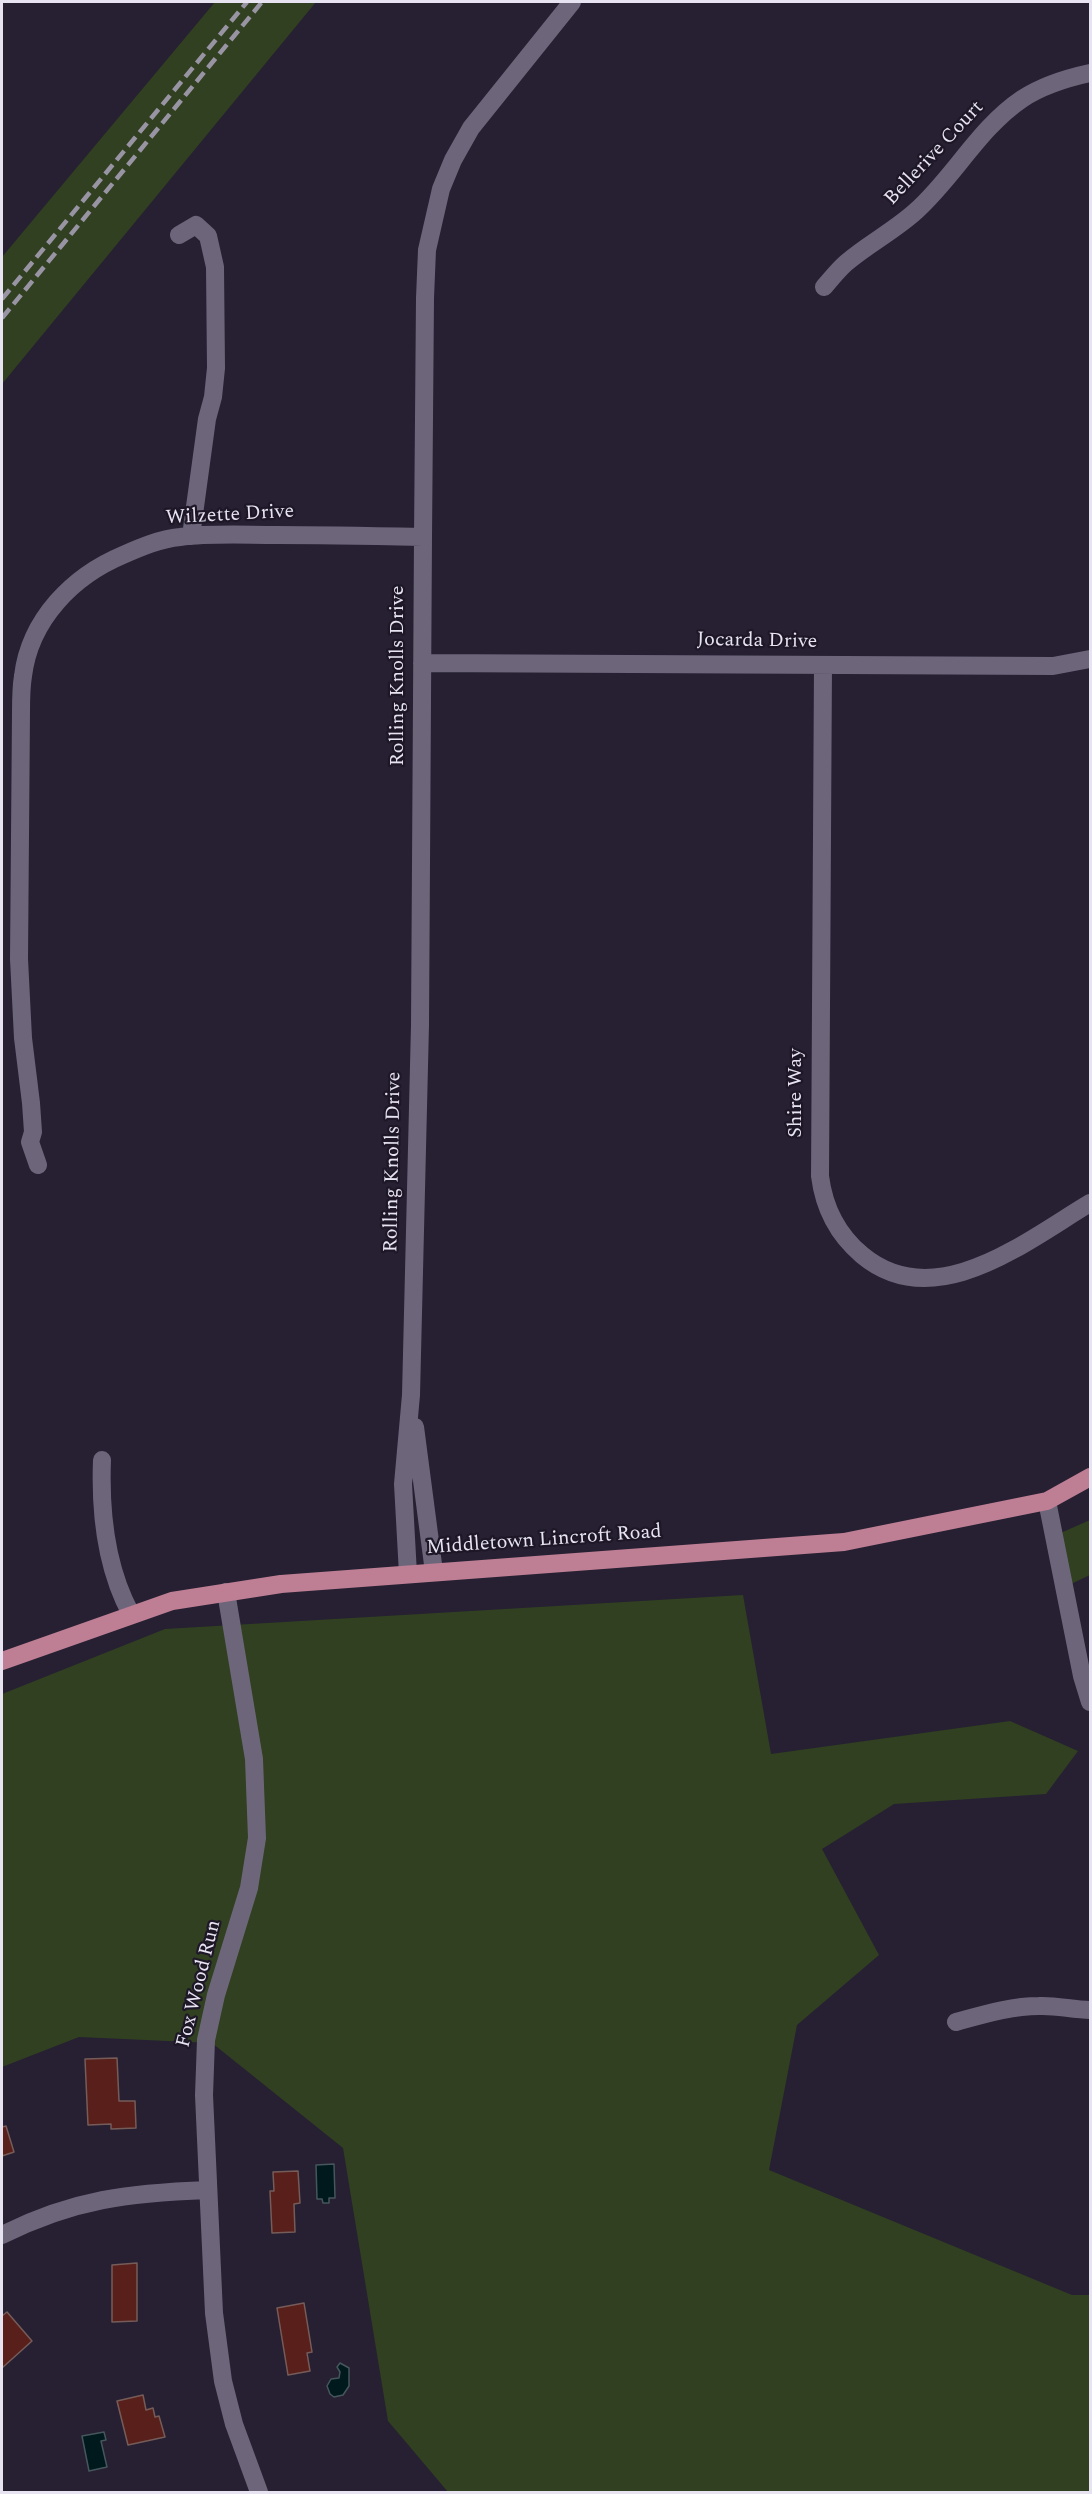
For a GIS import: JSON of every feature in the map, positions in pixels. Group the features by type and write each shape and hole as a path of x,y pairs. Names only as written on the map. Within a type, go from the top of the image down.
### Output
{"main road":[{"name":"Middletown Lincroft Road","path":"2,1661 172,1601 281,1584 844,1542 1047,1501 1090,1477"}],"street":[{"name":"Rolling Knolls Drive","path":"408,1574 403,1484 411,1395 420,1025 427,250 434,214 453,160 471,128 503,85 572,2"},
{"name":"Bellerive Court","path":"824,287 846,263 893,230 928,200 991,125 1006,111 1024,97 1049,85 1090,73"},
{"path":"178,235 196,225 208,236 215,267 216,368 191,536"},
{"name":"Wilzette Drive","path":"38,1165 30,1142 33,1132 23,1038 19,959 21,712 24,667 34,638 49,612 78,579 104,563 164,540 191,536 423,537"},
{"name":"Jocarda Drive","path":"422,663 1053,666 1090,659"},
{"name":"Shire Way","path":"823,665 820,1176 823,1196 831,1218 850,1245 867,1259 903,1275 944,1278 974,1269 1090,1203"},
{"name":"Rolling Knolls Drive","path":"411,1395 434,1572"},
{"path":"102,1460 104,1518 110,1556 116,1582 131,1614"},
{"path":"1047,1501 1082,1676 1090,1702"},
{"name":"Fox Wood Run","path":"226,1592 254,1760 257,1838 249,1888 216,1995 206,2040 204,2095 214,2313 223,2380 237,2432 259,2493"},
{"path":"956,2022 988,2013 1040,2006 1090,2010"},
{"path":"2,2235 57,2211 102,2199 161,2192 208,2190"}],"green space":[{"path":"215,2 316,2 2,384 2,257"},
{"path":"1090,1520 1090,1575 1069,1585 1056,1535"},
{"path":"743,1595 771,1754 1010,1721 1078,1751 1046,1794 894,1804 822,1849 879,1955 797,2025 769,2170 1072,2295 1090,2295 1090,2492 448,2492 388,2421 343,2148 212,2043 79,2037 2,2067 2,1694 165,1629"}],"shaded area":[{"path":"334,2164 335,2198 329,2198 329,2203 323,2203 322,2199 317,2199 316,2165"},
{"path":"340,2363 349,2368 349,2386 343,2395 334,2397 327,2386 331,2379 339,2378 340,2372 337,2367"},
{"path":"104,2432 106,2440 101,2441 107,2467 89,2471 82,2436"}],"building":[{"path":"117,2058 119,2101 135,2101 136,2128 111,2129 111,2124 88,2125 85,2059"},
{"path":"6,2126 14,2152 2,2156 2,2127"},
{"path":"298,2171 300,2203 294,2204 295,2232 272,2233 270,2191 274,2191 273,2172"},
{"path":"137,2263 137,2321 112,2322 112,2265"},
{"path":"304,2303 312,2352 307,2353 310,2371 288,2375 277,2308"},
{"path":"7,2312 32,2341 2,2368 2,2316"},
{"path":"143,2395 146,2410 153,2408 155,2417 159,2416 165,2437 128,2445 117,2401"}],"railway":[{"path":"2,299 247,2"},
{"path":"2,318 262,2"}]}
